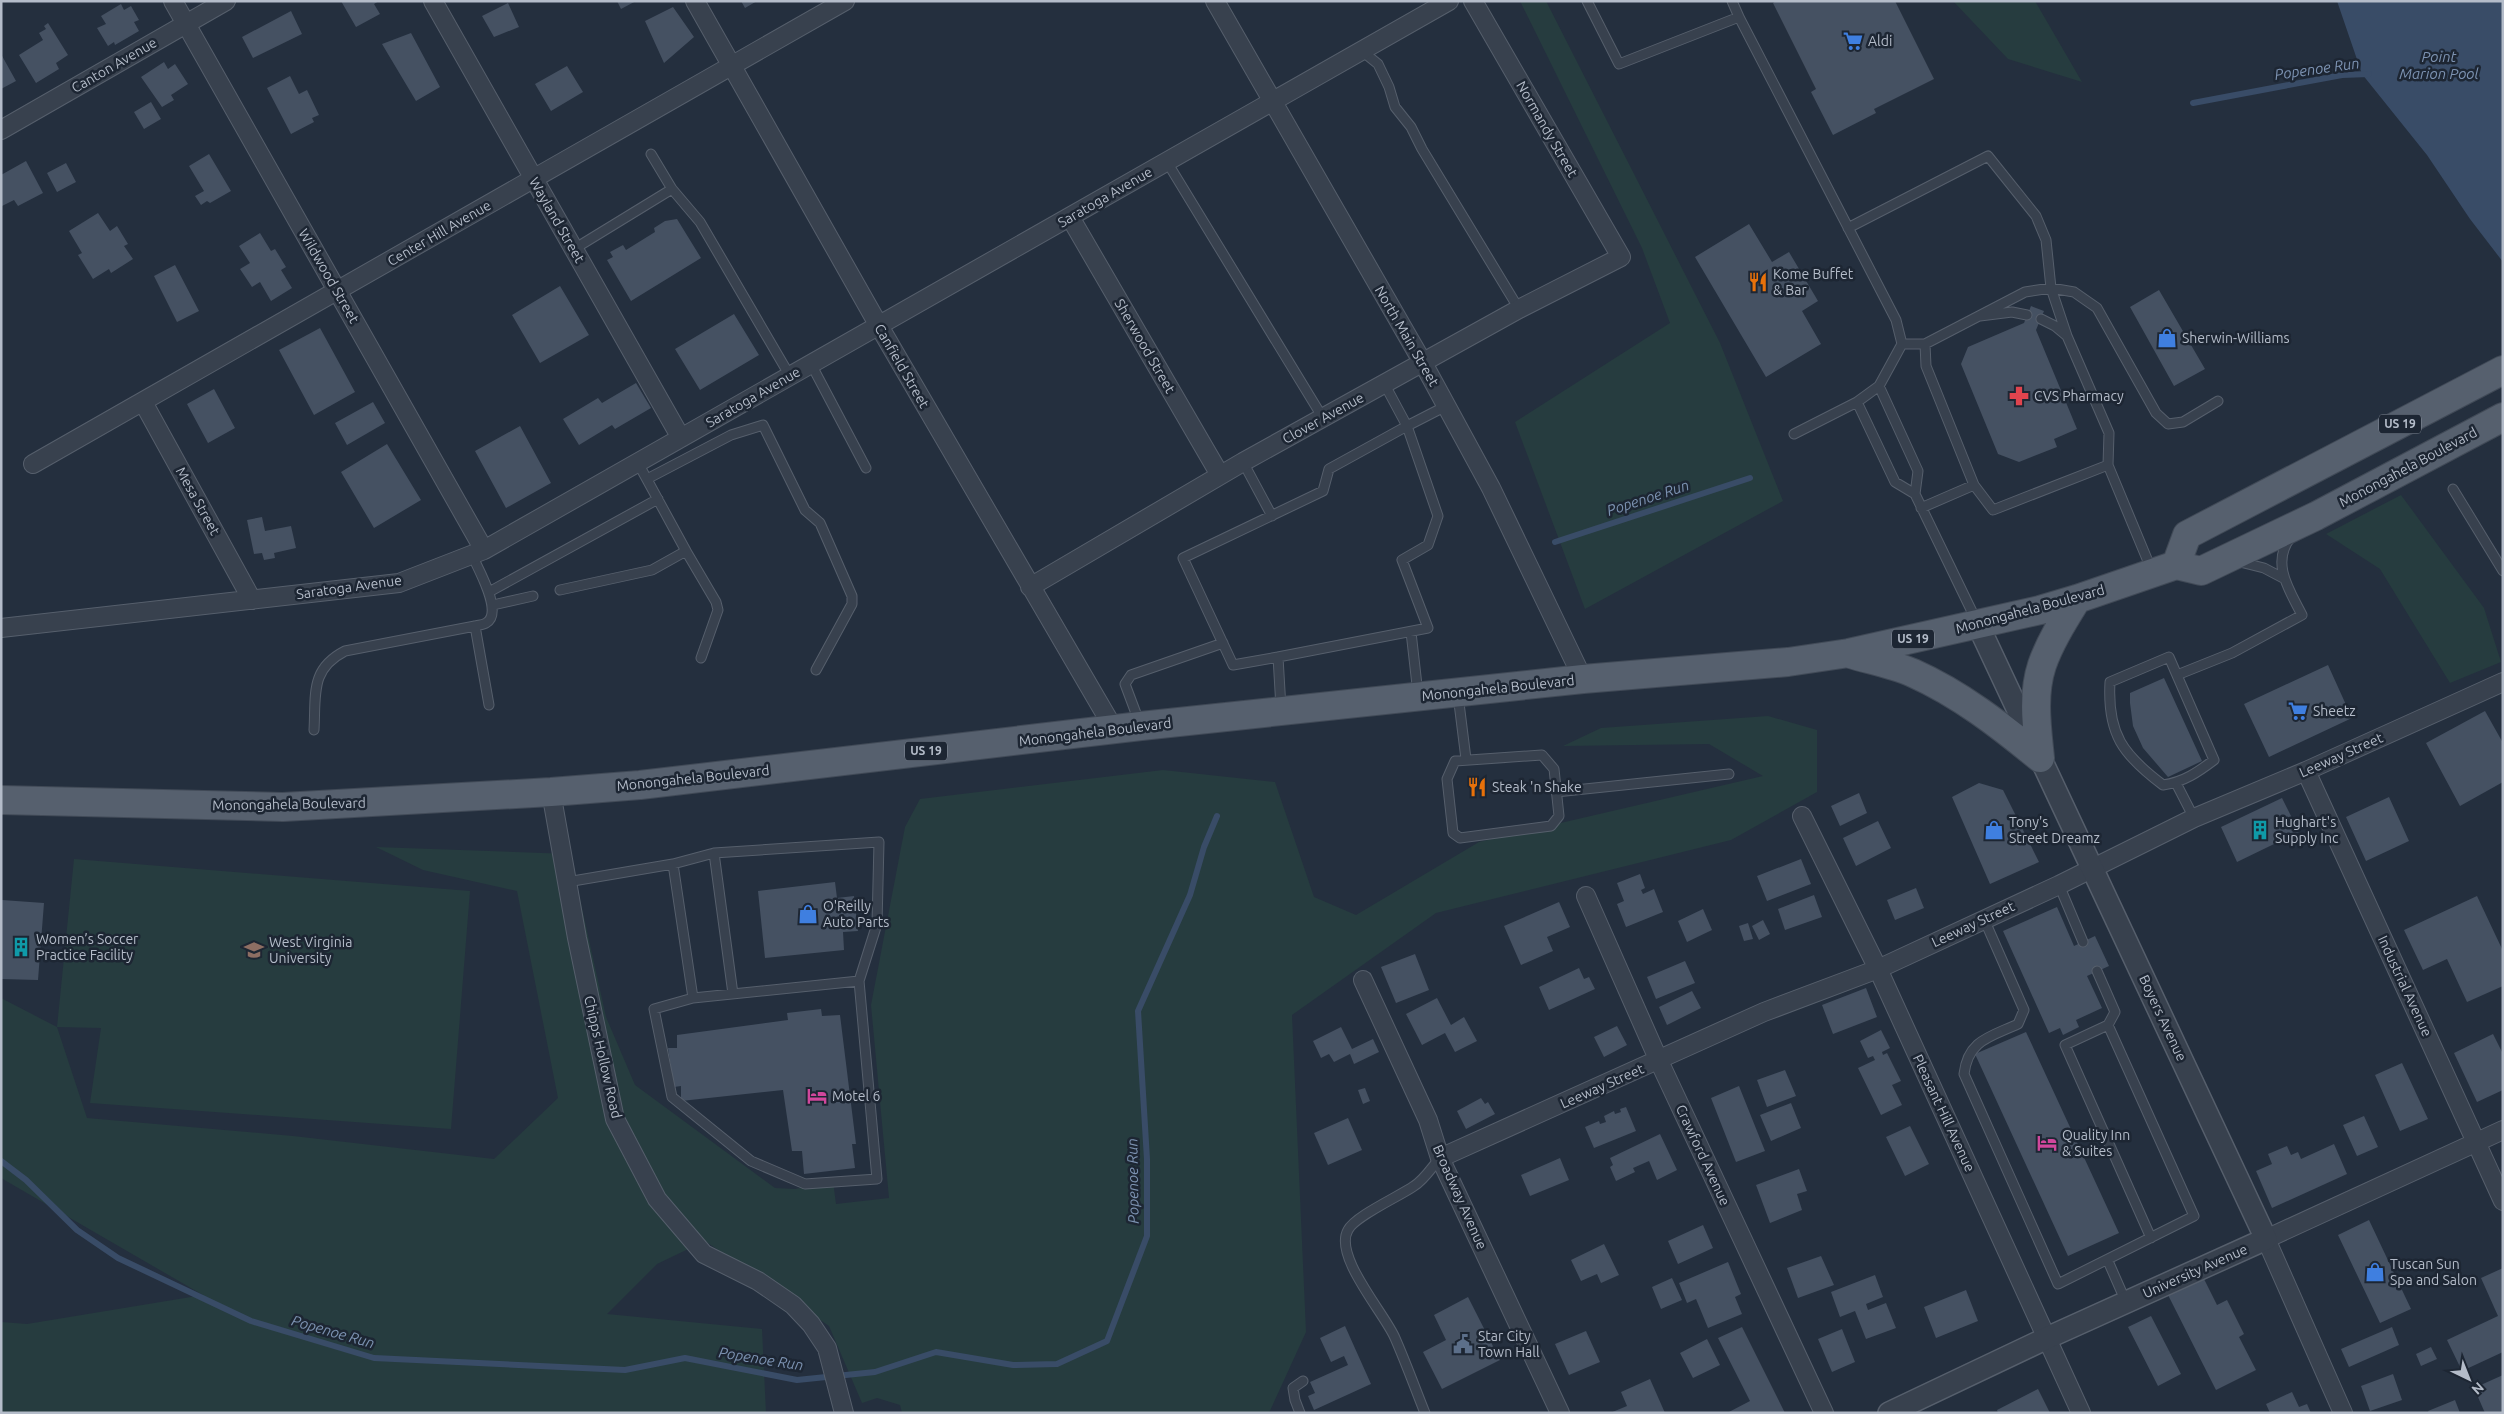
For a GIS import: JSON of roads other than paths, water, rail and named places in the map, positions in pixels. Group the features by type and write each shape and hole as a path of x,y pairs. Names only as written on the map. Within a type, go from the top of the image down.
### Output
{"main road":[{"name":"US 19","path":"2165,569 2186,535 2297,479 2503,370"},
{"name":"Monongahela Boulevard","path":"1,800 282,807 551,792 640,785 1141,726 1583,679 1788,662 1849,653 1978,625 2077,599 2165,569 2201,571 2310,519 2503,417"},
{"path":"2040,758 2036,716 2042,666 2055,636 2077,599"},
{"path":"1849,653 1911,672 1949,691 2010,733 2040,758"}],"street":[{"name":"Wildwood Street","path":"173,1 337,291 478,553"},
{"name":"Canton Avenue","path":"1,130 226,1"},
{"name":"Wayland Street","path":"433,1 681,438"},
{"name":"Canfield Street","path":"695,1 879,326 1114,729"},
{"name":"Center Hill Avenue","path":"33,464 845,1"},
{"name":"North Main Street","path":"1215,1 1423,363 1491,488 1583,679"},
{"name":"Saratoga Avenue","path":"1,628 399,583 478,553 1449,1"},
{"name":"Normandy Street","path":"1473,1 1621,257"},
{"name":"Sherwood Street","path":"1070,217 1220,475"},
{"name":"Clover Avenue","path":"1030,587 1243,462 1385,385 1519,309 1621,257"},
{"name":"Mesa Street","path":"143,402 252,600"},
{"name":"Boyers Avenue","path":"1978,625 2094,868 2266,1239 2343,1413"},
{"name":"Leeway Street","path":"1440,1158 1659,1061 1764,1012 1878,969 2059,885 2194,818 2306,771 2503,682"},
{"name":"Industrial Avenue","path":"2306,771 2503,1201"},
{"name":"Chipps Hollow Road","path":"551,792 567,882 615,1119 657,1200 704,1254 758,1281 793,1305 811,1324 827,1348 843,1412"},
{"name":"Pleasant Hill Avenue","path":"1802,816 1878,969 2081,1413"},
{"name":"Crawford Avenue","path":"1586,896 1659,1061 1824,1413"},
{"name":"Broadway Avenue","path":"1363,980 1428,1120 1440,1158 1560,1413"},
{"name":"University Avenue","path":"1889,1413 2047,1338 2503,1130"}],"lane":[{"path":"1587,1 1619,64 1739,17"},
{"path":"1732,1 1896,320 1902,344 1879,386 1858,402 1794,434"},
{"path":"1362,51 1378,64 1389,87 1395,107 1411,127 1422,149 1519,309"},
{"path":"652,154 672,189 700,222 790,376"},
{"path":"1848,228 1988,156 2036,216 2046,240 2051,288 2067,336 2109,433 2108,464 2165,569"},
{"path":"1167,162 1323,418"},
{"path":"574,248 672,189"},
{"path":"1902,344 1925,344 2025,292 2051,288 2074,292 2097,308 2156,413 2168,424 2183,422 2218,401"},
{"path":"1973,318 2012,312 2027,315"},
{"path":"2041,319 2055,326 2067,336"},
{"path":"1925,344 1926,366 1974,485 1993,510 2108,464"},
{"path":"811,364 866,468"},
{"path":"1385,385 1407,426 1438,516 1428,545 1402,560 1428,628 1233,665 1183,558 1323,491 1329,469 1407,426 1446,406"},
{"path":"1879,386 1918,471 1915,494 1978,625"},
{"path":"1858,402 1895,482 1915,494"},
{"path":"647,479 731,435 763,425 805,510 820,523 852,596 852,604 816,670"},
{"path":"1243,462 1272,516"},
{"path":"638,463 716,602 718,610 701,658"},
{"path":"1921,508 1974,485"},
{"path":"2453,488 2503,571"},
{"path":"488,592 658,499"},
{"path":"2177,675 2232,653 2302,615 2283,578 2281,560 2284,550 2310,519"},
{"path":"560,590 652,570 686,551"},
{"path":"314,730 317,685 329,659 346,650 486,624 490,620 493,606 478,553"},
{"path":"2217,563 2246,562 2264,568 2283,578"},
{"path":"493,606 533,596"},
{"path":"475,626 489,705"},
{"path":"1411,632 1418,697"},
{"path":"1141,726 1125,684 1131,675 1223,643"},
{"path":"1278,657 1281,711"},
{"path":"2169,657 2214,760 2197,773 2176,783 2163,785 2126,753 2114,733 2109,704 2110,682 2169,657"},
{"path":"1458,693 1466,759"},
{"path":"1542,755 1554,769 1559,816 1551,826 1460,838 1453,833 1447,779 1455,761 1466,759 1542,755"},
{"path":"1556,792 1729,774"},
{"path":"2176,783 2194,818"},
{"path":"567,882 673,864 714,853 879,842 878,924 858,980 877,1179 805,1184 751,1161 672,1097 654,1009 693,998 858,980"},
{"path":"714,853 734,994"},
{"path":"673,864 693,998"},
{"path":"2059,885 2083,942"},
{"path":"1984,919 2024,1010 2018,1024 1977,1043 1966,1061 1964,1074 2058,1284 2108,1261 2194,1216 2108,1025"},
{"path":"2097,971 2115,1012 2108,1025 2065,1045 2151,1238"},
{"path":"1425,1413 1395,1336 1356,1273 1346,1252 1345,1239 1348,1229 1383,1204 1416,1185 1440,1158"},
{"path":"2108,1261 2126,1302"},
{"path":"1300,1413 1293,1388 1303,1381"}],"water":[{"name":"Point Marion Pool","path":"2337,1 2503,1 2503,262 2470,219 2427,155 2362,74"}],"waterway":[{"name":"Popenoe Run","path":"2193,103 2342,75 2369,74"},
{"name":"Popenoe Run","path":"1555,542 1750,478"},
{"name":"Popenoe Run","path":"1,1161 26,1180 77,1230 118,1258 251,1321 374,1358 625,1370 685,1358 797,1380 875,1372 936,1352 1013,1365 1057,1364 1107,1341 1147,1236 1147,1159 1138,1011 1190,895 1204,847 1217,816"}],"place":[{"name":"Aldi","path":"1853,41"},
{"name":"Kome Buffet & Bar","path":"1758,282"},
{"name":"Sherwin-Williams","path":"2167,338"},
{"name":"CVS Pharmacy","path":"2019,396"},
{"name":"Sheetz","path":"2298,711"},
{"name":"Steak 'n Shake","path":"1477,787"},
{"name":"Tony's Street Dreamz","path":"1994,830"},
{"name":"Hughart's Supply Inc","path":"2260,830"},
{"name":"O'Reilly Auto Parts","path":"808,914"},
{"name":"Women’s Soccer Practice Facility","path":"21,947"},
{"name":"West Virginia University","path":"254,950"},
{"name":"Motel 6","path":"817,1096"},
{"name":"Quality Inn & Suites","path":"2047,1143"},
{"name":"Tuscan Sun Spa and Salon","path":"2375,1272"},
{"name":"Star City Town Hall","path":"1463,1344"}]}
